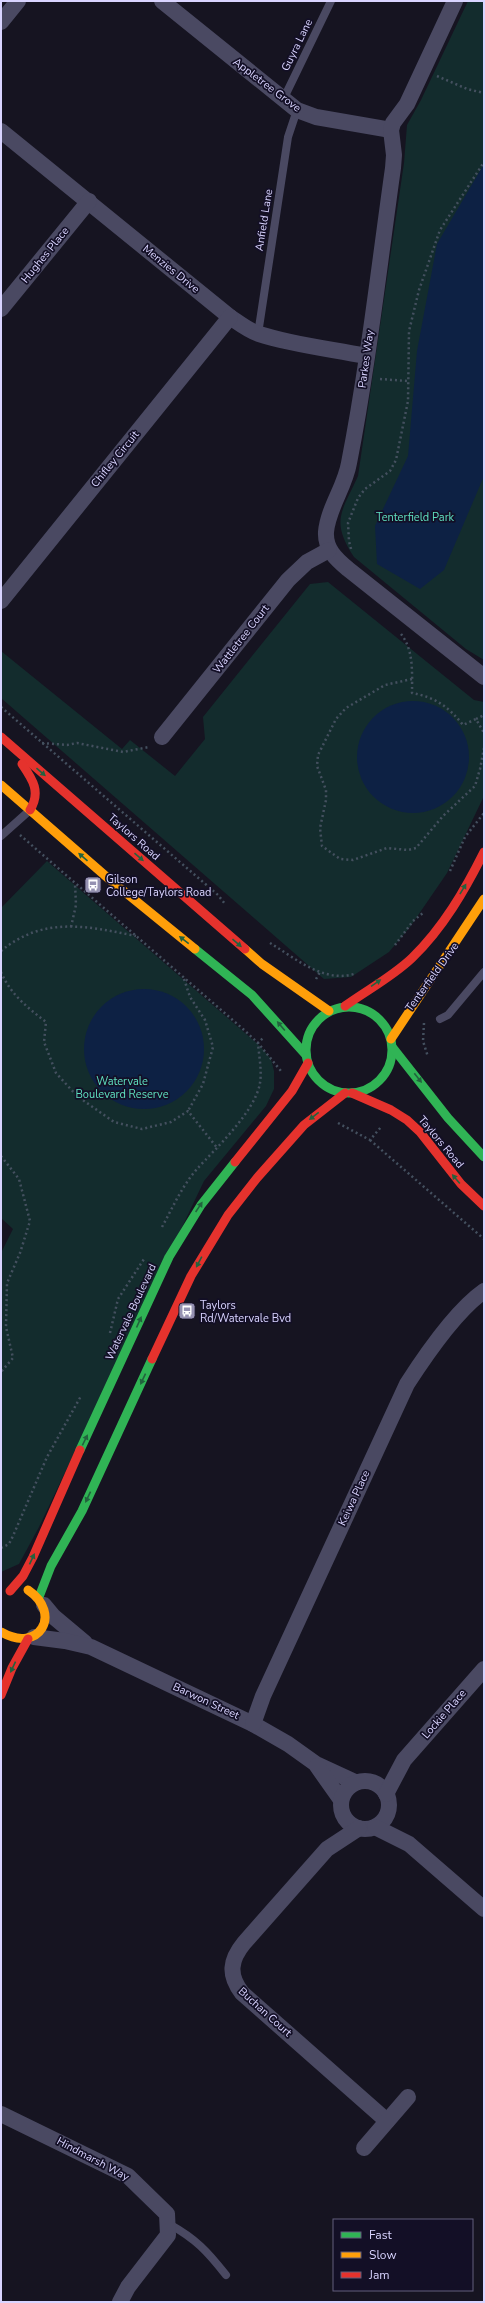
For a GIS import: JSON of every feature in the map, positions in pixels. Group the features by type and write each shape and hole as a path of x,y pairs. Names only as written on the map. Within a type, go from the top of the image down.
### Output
{"street":[{"path":"1,22 18,1"},
{"name":"Appletree Grove","path":"162,1 297,110 316,117 391,130"},
{"path":"391,130 407,104 456,1"},
{"name":"Parkes Way","path":"329,550 326,540 327,523 343,486 349,465 363,377 393,168 394,155 391,130"},
{"name":"Menzies Drive","path":"1,131 230,317 258,334 366,356"},
{"name":"Hughes Place","path":"1,309 89,201"},
{"name":"Chifley Circuit","path":"1,601 230,317"},
{"path":"329,550 336,559 365,584 484,677"},
{"name":"Wattletree Court","path":"162,737 288,580 306,562 329,550"},
{"path":"467,664 484,671"},
{"path":"4,739 36,783 38,792 36,803 30,810"},
{"name":"Taylors Road","path":"4,739 262,964 329,1011"},
{"path":"1,785 109,879 252,995 307,1059 318,1080 326,1086 348,1093"},
{"path":"307,1059 306,1042 318,1019 329,1011 345,1006 411,958 435,933 463,890 484,852"},
{"name":"Tenterfield Drive","path":"392,1043 409,1009 479,917 484,899"},
{"path":"1,1695 12,1668 31,1638 45,1623 42,1601 52,1566 82,1511 208,1244 248,1189 304,1124 348,1093 365,1090 377,1083 386,1073 391,1061 392,1043 383,1023 369,1011 357,1007 345,1006"},
{"name":"Taylors Road","path":"392,1043 453,1125 484,1157"},
{"name":"Watervale Boulevard","path":"4,1593 23,1576 30,1563 60,1492 180,1237 222,1175 292,1091 307,1059"},
{"name":"Taylors Road","path":"348,1093 394,1112 420,1132 461,1184 484,1206"},
{"name":"Keiwa Place","path":"254,1724 263,1696 407,1384 425,1356 449,1327 484,1291"},
{"path":"4,1593 26,1589 42,1601"},
{"name":"Barwon Street","path":"42,1601 65,1627 91,1647"},
{"path":"1,1632 12,1640 31,1638"},
{"name":"Barwon Street","path":"31,1638 65,1640 91,1647 254,1724 288,1744 316,1764 355,1782"},
{"name":"Lockie Place","path":"386,1794 404,1760 484,1669"},
{"name":"Lockie Place","path":"372,1782 404,1760"},
{"name":"Barwon Street","path":"316,1764 342,1807"},
{"path":"409,1844 367,1828 352,1826 342,1807 344,1792 355,1782 372,1782 382,1788 386,1794 388,1810 409,1844 484,1910"},
{"name":"Buchan Court","path":"327,1849 342,1807"},
{"path":"367,1828 385,1817 388,1810"},
{"name":"Buchan Court","path":"367,1828 327,1849 238,1951 233,1959 232,1976 242,1993 387,2121"},
{"path":"364,2148 408,2097"},
{"name":"Hindmarsh Way","path":"1,2114 128,2176 157,2202 167,2214 169,2224"},
{"path":"120,2302 128,2286 168,2235 169,2224"}],"lane":[{"name":"Guyra Lane","path":"283,100 331,1"},
{"name":"Anfield Lane","path":"258,334 288,138 297,110"},
{"path":"1,836 30,810"},
{"path":"440,1019 448,1015 484,972"},
{"path":"169,2224 197,2242 226,2275"}],"path":[{"path":"422,70 467,89 484,92"},
{"path":"355,554 349,542 347,532 352,510 365,489 385,475 394,465 408,401 407,381 409,331 419,290 438,236 459,198 484,162"},
{"path":"363,377 407,381"},
{"path":"396,628 405,639 412,662 412,693 438,701 452,711 463,725 484,715"},
{"path":"412,679 385,685 346,708 336,719 318,755 317,766 326,790 326,800 320,828 322,846 340,859 353,860 387,848 408,850 416,848 443,816 475,786 484,748"},
{"path":"1,707 218,896 229,909"},
{"path":"476,718 484,732"},
{"path":"41,742 67,745 77,743 123,752 148,748 162,737"},
{"path":"448,876 465,838 484,813"},
{"path":"10,827 258,1043 273,1060 292,1091"},
{"path":"71,927 76,905 75,883"},
{"path":"392,947 413,921 426,910"},
{"path":"1,951 16,939 52,926 97,928 136,936"},
{"path":"266,940 320,972 342,977 363,971 378,982"},
{"path":"1,972 5,983 23,1004 46,1022 44,1042 56,1073 78,1096 114,1122 142,1128 171,1122 188,1111 203,1084 213,1047 205,1020 190,997 183,977"},
{"path":"409,1009 419,1016 424,1023 423,1041 433,1068 420,1080"},
{"path":"159,1233 180,1192 197,1169 218,1149 236,1126 258,1092 260,1082 258,1043"},
{"path":"188,1111 218,1149"},
{"path":"319,1112 370,1140 484,1239"},
{"path":"370,1140 394,1112"},
{"path":"1,1156 19,1179 30,1221 20,1253 7,1282 6,1327 13,1358 1,1372"},
{"path":"108,1338 118,1299 145,1258"},
{"path":"1,1548 9,1544 14,1536 47,1457 84,1390"}],"green space":[{"name":"Tenterfield Park","path":"468,1 484,1 484,660 466,649 354,557 342,534 340,525 343,508 358,476 404,163 407,125 421,100"},
{"path":"328,582 474,700 484,702 484,796 447,873 410,927 389,952 351,977 324,979 1,698 1,651 122,749 130,740 175,776 205,739 203,717 310,584"},
{"name":"Watervale Boulevard Reserve","path":"47,861 260,1046 271,1059 274,1071 274,1089 266,1106 204,1181 39,1527 19,1564 1,1572 1,1253 13,1229 1,1218 1,908"}],"water":[{"path":"484,164 484,476 444,570 420,589 377,564 375,526 408,456 417,351 437,244"},
{"path":"413,701 434,705 453,717 465,736 469,757 465,778 453,797 434,809 413,813 392,809 373,797 361,778 357,757 361,736 373,717 392,705"},
{"path":"144,989 167,993 187,1006 200,1026 204,1049 200,1072 187,1092 167,1105 144,1109 121,1105 101,1092 88,1072 84,1049 88,1026 101,1006 121,993"}],"traffic: fast":[{"path":"195,949 252,995 306,1055"},
{"path":"349,1007 365,1010 373,1014 385,1026 389,1034 392,1050 389,1066 385,1074 373,1086 365,1090 349,1093 333,1090 325,1086 313,1074 309,1066 306,1050 309,1034 313,1026 325,1014 333,1010 349,1007"},
{"path":"393,1048 448,1118 484,1157"},
{"path":"80,1450 169,1257 201,1205 235,1162"},
{"path":"39,1597 51,1566 82,1511 152,1359"}],"traffic: slow":[{"path":"1,785 109,879 195,949"},
{"path":"391,1039 484,899"},
{"path":"245,949 262,964 329,1011"},
{"path":"1,1632 15,1637 26,1638 35,1635 42,1628 45,1620 44,1610 38,1600 28,1590"}],"traffic: jam":[{"path":"1,737 245,949"},
{"path":"22,764 34,786 35,797 30,810"},
{"path":"345,1006 396,971 412,958 434,934 452,908 484,852"},
{"path":"235,1162 292,1091 308,1063"},
{"path":"152,1359 191,1276 228,1215 257,1178 304,1125 345,1093"},
{"path":"352,1093 391,1110 407,1120 420,1132 461,1184 484,1206"},
{"path":"10,1591 23,1576 33,1557 80,1450"},
{"path":"1,1695 12,1668 28,1639"}],"place":[{"name":"Gilson College/Taylors Road","path":"93,885"},
{"name":"Taylors Rd/Watervale Bvd","path":"187,1311"}]}
